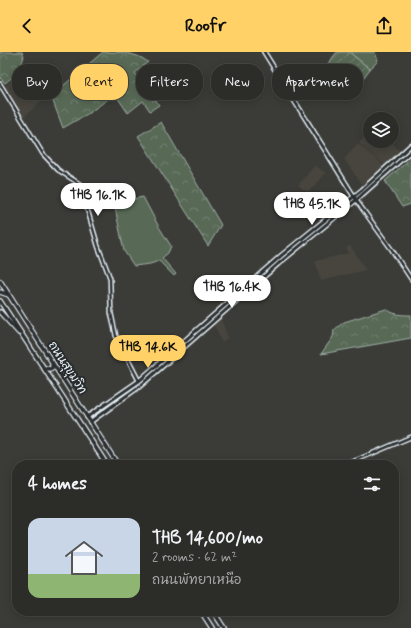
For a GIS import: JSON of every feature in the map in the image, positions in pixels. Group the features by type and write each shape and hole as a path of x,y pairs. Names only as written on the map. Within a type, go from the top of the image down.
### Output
{"highway":[{"name":"ถนนสุขุมวิท","path":"0,282 115,460"},
{"path":"0,292 9,295"},
{"name":"ถนนสุขุมวิท","path":"0,301 105,460"},
{"path":"0,312 25,338"},
{"path":"44,368 52,368 52,363"},
{"path":"80,422 88,418"},
{"path":"82,427 90,422"},
{"path":"204,616 212,628"},
{"path":"216,616 224,628"}],"main road":[{"path":"264,52 355,198"},
{"path":"88,418 138,381 282,255 355,198 411,145"},
{"path":"90,422 140,386 278,264 411,151"}],"street":[{"path":"0,84 43,154 58,170 80,184 95,239 110,278 111,313 116,336 138,381"},
{"path":"355,198 392,250 411,280"},
{"path":"357,460 411,437"}],"shaded area":[{"path":"12,80 12,100 42,100 23,118 4,87"},
{"path":"363,139 363,146 359,143"},
{"path":"358,144 376,158 383,166 362,185 344,159"},
{"path":"365,148 397,148 400,152 384,165"},
{"path":"315,165 326,173 315,186 307,192 298,185"},
{"path":"350,245 366,270 321,281 315,261 349,253 346,248"},
{"path":"221,319 228,337 222,343 214,325"}],"green space":[{"path":"0,52 22,52 24,56 21,64 12,64 12,78 5,83 0,78"},
{"path":"103,52 132,54 138,56 148,62 146,64 136,64 136,100 156,100 159,105 150,111 143,101 128,113 119,100 128,100 128,64 89,64"},
{"path":"337,52 349,52 370,69 363,78 363,64 328,64"},
{"path":"349,52 375,52 378,61 370,69"},
{"path":"70,80 70,100 107,100 89,113 63,128 52,100 62,100 62,87"},
{"path":"161,122 221,225 208,246 138,136"},
{"path":"411,158 411,204 402,207 385,181"},
{"path":"143,197 171,246 168,253 162,258 176,274 174,276 159,261 134,266 124,251 114,203"},
{"path":"386,309 395,314 411,315 411,338 321,354 333,337 334,330 344,322"}]}
